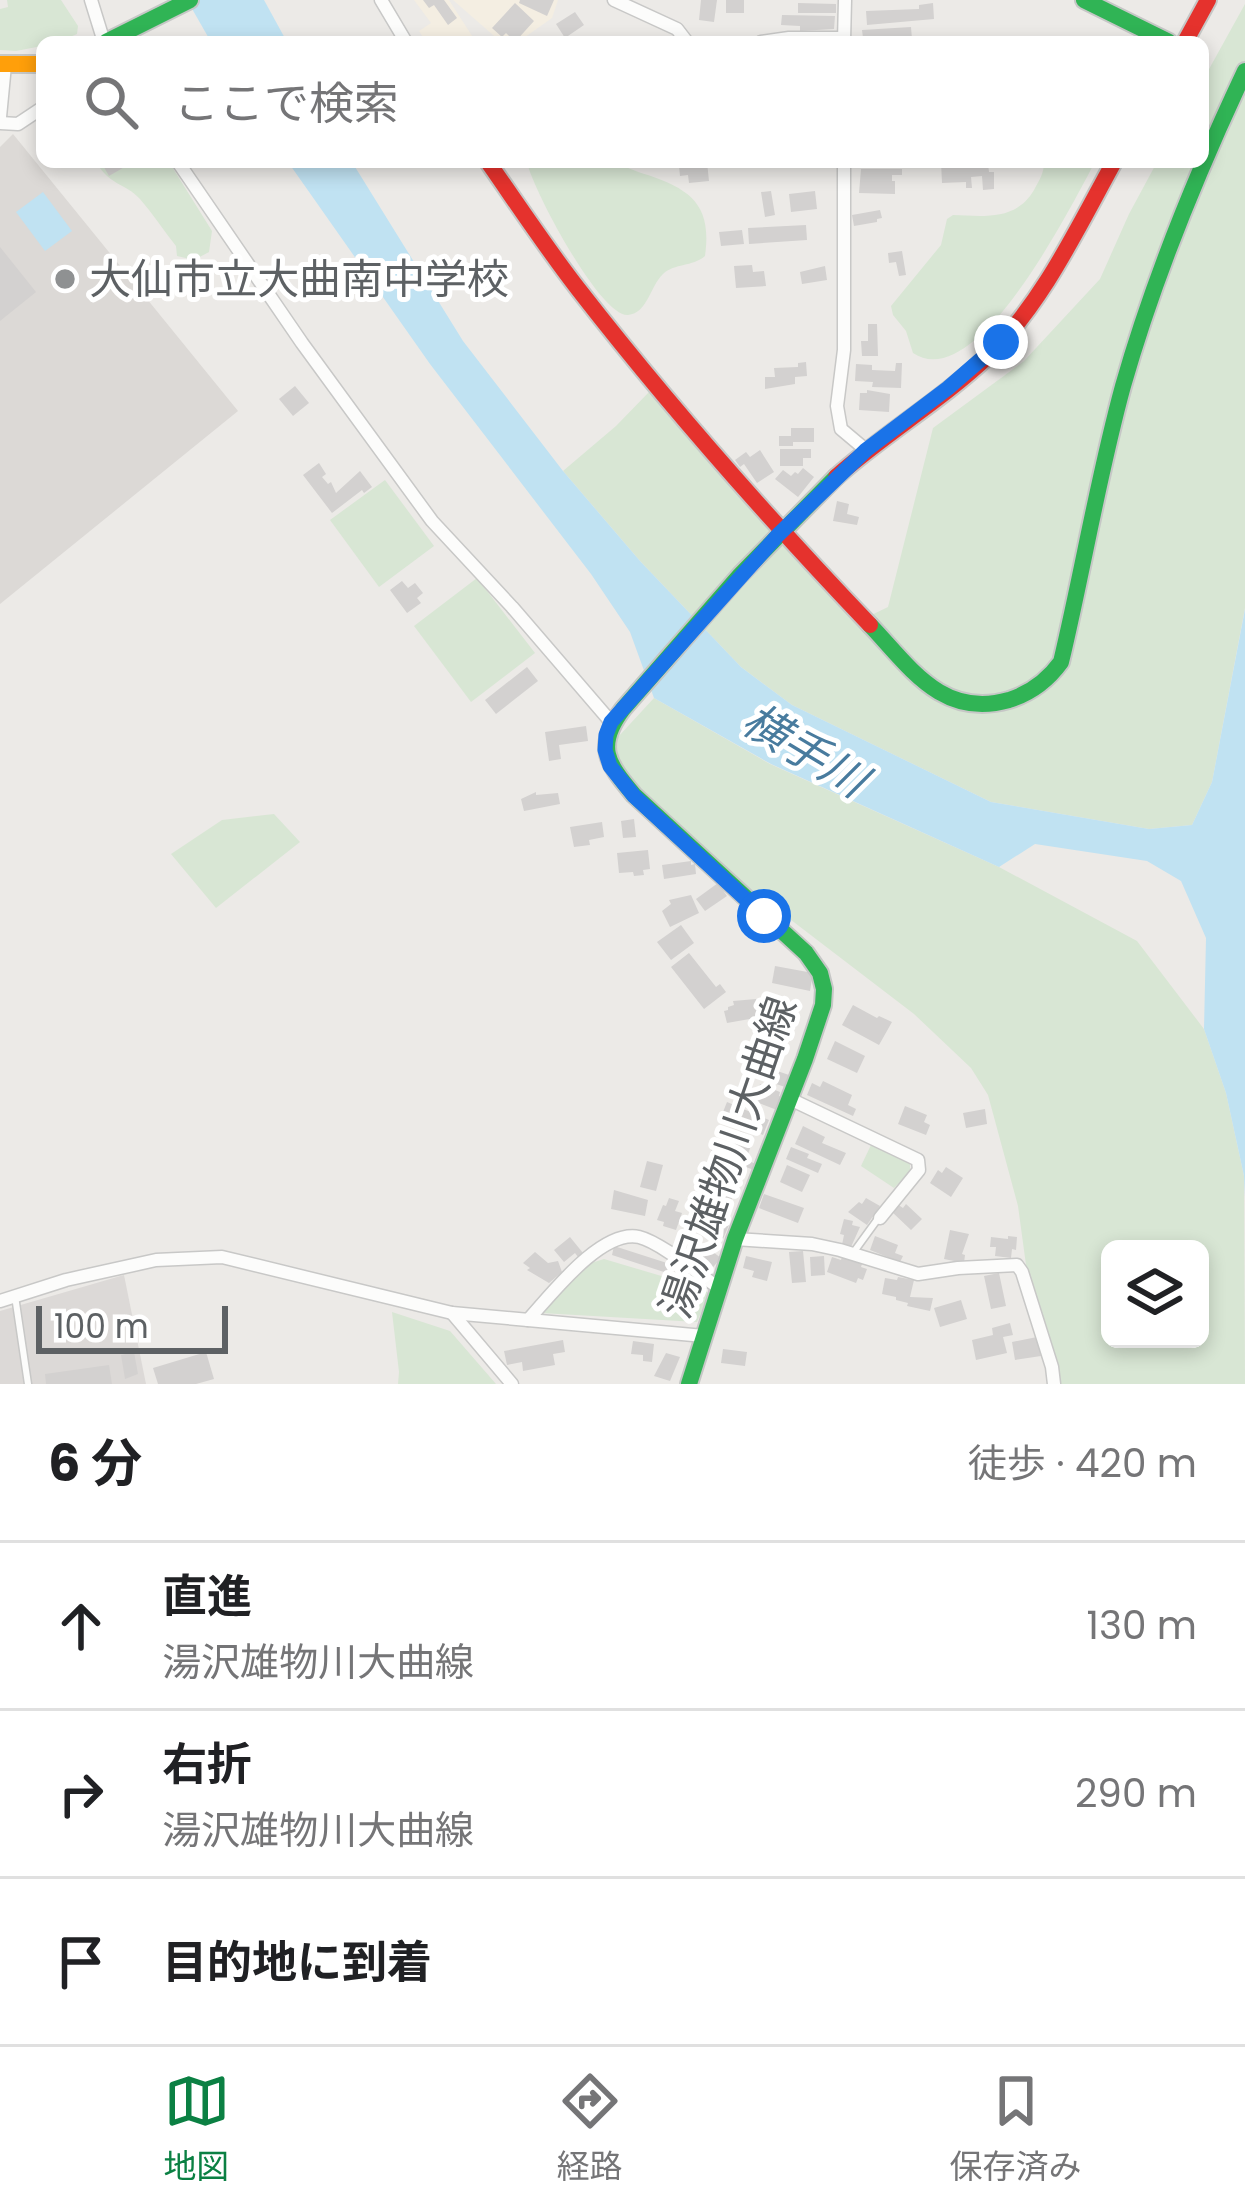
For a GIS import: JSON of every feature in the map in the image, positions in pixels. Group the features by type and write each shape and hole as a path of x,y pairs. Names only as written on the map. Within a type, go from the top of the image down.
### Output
{"main road":[{"path":"118,36 190,0"},
{"path":"1084,0 1157,36"},
{"path":"1188,36 1208,0"},
{"path":"3,65 36,64"},
{"path":"1209,148 1245,71"},
{"path":"492,168 578,287 780,534 926,684 941,695 971,704 1004,701 1040,686 1061,662 1122,391 1157,279 1201,168"},
{"path":"617,716 780,534 866,450 1001,342 1052,274 1111,168"},
{"name":"湯沢雄物川大曲線","path":"617,716 606,735 610,766 634,796 806,953 824,989 823,1005 688,1384"}],"street":[{"path":"91,0 108,36"},
{"path":"381,0 402,36"},
{"path":"614,0 677,29 682,36"},
{"path":"844,0 844,36"},
{"path":"3,65 0,120 18,124 36,111"},
{"path":"182,168 432,521 617,716"},
{"path":"844,168 844,350 837,406 841,429 866,450"},
{"path":"790,1099 918,1160 919,1170 880,1217"},
{"path":"528,1320 582,1262 624,1237 645,1239 719,1288"},
{"path":"736,1239 812,1244 918,1274 1017,1265 1054,1384"},
{"path":"0,1301 156,1260 222,1257 452,1313 704,1336"},
{"path":"452,1313 512,1384"}],"lane":[{"path":"852,1254 880,1217"},
{"path":"15,1296 28,1384"}],"shaded area":[{"path":"414,0 449,0 472,36 422,36 419,31 431,23"},
{"path":"453,0 558,0 552,18 526,36 494,36"},
{"name":"大仙市立大曲南中学校","path":"13,134 238,411 0,604 0,147"},
{"path":"124,1275 146,1384 0,1384 0,1311"}],"green space":[{"path":"7,0 61,0 78,26 77,34 36,36 36,47 0,50 0,9 8,7"},
{"path":"1245,4 1245,608 1212,782 1192,825 1149,829 991,802 792,705 741,667 563,471 649,392 859,621 888,607 933,428 1024,361 1100,279 1154,168 1209,168 1209,69"},
{"path":"101,168 173,168 212,231 209,252 194,260 177,256 176,246 140,199"},
{"path":"529,168 629,168 676,187 702,212 705,256 663,274 635,313 616,310 569,249"},
{"path":"1043,168 1092,168 1044,253 992,323 965,347 938,359 913,353 891,306 941,245 947,219 1009,212 1027,200"},
{"path":"385,480 434,546 379,587 330,520"},
{"path":"477,578 535,653 471,702 414,626"},
{"path":"654,698 770,764 999,867 1137,941 1204,1029 1226,1093 1244,1176 1245,1384 1061,1384 1026,1265 1018,1206 988,1095 971,1068 914,1014 748,887 635,784 616,756 618,737"},
{"path":"274,814 300,842 216,908 171,854 222,820"},
{"path":"871,1145 910,1163 910,1172 894,1188 861,1166"},
{"path":"604,1259 702,1288 709,1294 697,1322 541,1313 588,1264"},
{"path":"392,1312 450,1331 496,1384 398,1384"}],"water":[{"path":"187,0 264,0 284,36 208,36"},
{"name":"横手川","path":"292,168 356,168 463,341 563,471 741,667 792,705 991,802 1149,829 1192,825 1212,782 1245,609 1245,1197 1226,1093 1204,1029 1206,938 1181,881 1147,861 1035,844 999,867 771,764 654,698 630,632 430,364"},
{"path":"43,192 72,231 45,251 16,212"}],"building":[{"path":"423,0 444,0 457,18 448,25 434,5 429,8"},
{"path":"520,0 554,0 547,16"},
{"path":"701,0 717,0 714,22 699,20"},
{"path":"726,0 744,0 744,13 726,13"},
{"path":"515,3 534,21 520,36 501,36 492,28"},
{"path":"798,3 836,4 836,13 798,13"},
{"path":"933,3 934,19 867,25 866,11 919,9 919,5"},
{"path":"575,12 584,25 564,36 556,24"},
{"path":"782,15 835,16 834,29 800,31 800,26 781,25"},
{"path":"911,27 912,36 863,36 862,30"},
{"path":"679,168 708,168 709,181 689,183 688,175 680,176"},
{"path":"941,168 994,172 994,189 983,190 982,176 971,177 972,188 966,188 966,182 942,183"},
{"path":"861,169 902,169 902,175 892,175 895,194 859,193"},
{"path":"771,191 775,215 765,217 761,192"},
{"path":"815,191 817,209 791,212 789,194"},
{"path":"880,210 882,218 877,222 854,226 852,215"},
{"path":"806,225 807,240 749,244 748,228"},
{"path":"742,230 744,244 721,246 719,232"},
{"path":"0,247 36,292 0,321"},
{"path":"902,251 906,275 899,276 888,253"},
{"path":"752,265 753,272 764,271 766,286 736,288 734,266"},
{"path":"825,266 827,280 802,284 800,272"},
{"path":"868,324 877,324 878,356 862,356 861,341 868,341"},
{"path":"806,362 807,376 795,377 795,384 765,389 765,377 775,377 774,368"},
{"path":"896,363 902,363 901,388 855,381 856,364 895,371"},
{"path":"295,386 309,403 293,416 279,399"},
{"path":"860,393 890,394 889,412 859,410"},
{"path":"791,428 814,428 814,442 779,446 779,436 791,436"},
{"path":"780,449 811,449 811,458 803,458 803,466 780,466"},
{"path":"760,450 774,472 757,483 744,464 740,467 735,460"},
{"path":"319,463 326,474 322,477 336,493 360,471 372,487 332,513 303,475"},
{"path":"803,468 814,477 798,497 775,479 783,470 791,476"},
{"path":"837,501 849,504 847,514 859,517 857,525 833,521"},
{"path":"402,581 408,588 415,583 423,593 417,598 421,603 407,613 390,590"},
{"path":"527,667 538,681 496,714 485,700"},
{"path":"586,726 588,741 559,745 561,759 549,761 545,732"},
{"path":"536,792 558,793 560,804 524,811 521,799"},
{"path":"634,819 636,837 623,838 621,821"},
{"path":"602,822 604,837 574,847 570,827"},
{"path":"648,850 650,869 643,870 644,875 619,873 617,853"},
{"path":"691,861 696,874 664,879 662,865"},
{"path":"718,883 727,896 705,911 696,899"},
{"path":"691,895 699,913 670,927 662,911 671,904 669,900"},
{"path":"681,925 694,943 671,960 657,942"},
{"path":"689,953 716,987 720,984 726,992 704,1009 671,967"},
{"path":"775,966 813,973 810,991 772,983"},
{"path":"756,999 761,1017 727,1023 724,1011 733,1001"},
{"path":"853,1005 892,1022 879,1045 842,1025"},
{"path":"835,1041 865,1056 857,1073 827,1059"},
{"path":"757,1064 789,1075 785,1087 749,1075"},
{"path":"823,1081 852,1095 848,1105 856,1109 853,1116 807,1095 812,1083 820,1087"},
{"path":"760,1084 780,1092 777,1110 741,1096 745,1086 758,1091"},
{"path":"727,1102 769,1120 763,1135 721,1117"},
{"path":"905,1106 927,1115 926,1135 898,1124"},
{"path":"985,1109 987,1124 966,1128 963,1113"},
{"path":"803,1126 825,1137 822,1143 846,1153 840,1165 795,1144"},
{"path":"740,1131 754,1137 748,1154 733,1148"},
{"path":"714,1144 745,1155 744,1159 756,1164 754,1170 746,1167 744,1171 709,1156"},
{"path":"791,1147 822,1164 818,1173 786,1159"},
{"path":"647,1161 663,1165 656,1191 640,1187"},
{"path":"787,1165 810,1175 802,1192 780,1182"},
{"path":"946,1167 963,1178 951,1197 930,1183"},
{"path":"702,1176 736,1188 730,1203 697,1190"},
{"path":"614,1190 648,1200 645,1216 611,1209"},
{"path":"764,1194 804,1208 798,1223 759,1208"},
{"path":"669,1198 679,1201 675,1211 682,1213 676,1230 657,1220"},
{"path":"707,1198 730,1207 726,1217 702,1207"},
{"path":"866,1198 880,1206 867,1225 848,1212"},
{"path":"897,1204 903,1208 906,1204 922,1219 911,1230 891,1211"},
{"path":"695,1213 729,1225 723,1239 690,1224"},
{"path":"844,1219 860,1227 851,1247 842,1245"},
{"path":"950,1230 969,1234 964,1263 944,1259"},
{"path":"875,1236 898,1245 895,1253 903,1256 900,1262 870,1250"},
{"path":"570,1237 583,1253 564,1262 554,1250"},
{"path":"991,1237 1017,1237 1011,1258 995,1256"},
{"path":"614,1246 670,1264 667,1273 612,1255"},
{"path":"699,1246 721,1258 708,1273 689,1258"},
{"path":"803,1251 806,1282 792,1283 789,1252"},
{"path":"535,1252 548,1263 558,1261 562,1272 549,1283 523,1263"},
{"path":"746,1256 772,1262 767,1281 752,1277 754,1271 743,1268"},
{"path":"824,1256 825,1275 811,1276 810,1257"},
{"path":"832,1257 862,1264 867,1269 863,1280 858,1278 856,1283 827,1272"},
{"path":"999,1273 1006,1306 991,1309 984,1276"},
{"path":"885,1278 914,1280 910,1297 933,1298 930,1311 882,1294"},
{"path":"961,1300 967,1319 940,1327 934,1308"},
{"path":"1010,1323 1013,1335 1003,1337 1007,1353 976,1360 972,1340 993,1335 992,1328"},
{"path":"1037,1337 1041,1356 1015,1360 1012,1342"},
{"path":"563,1340 565,1352 553,1354 555,1365 523,1371 522,1362 507,1365 504,1351"},
{"path":"633,1341 654,1344 652,1362 631,1354"},
{"path":"723,1349 747,1352 745,1366 721,1363"},
{"path":"134,1352 138,1374 125,1379 121,1355"},
{"path":"206,1352 214,1379 158,1384 153,1368"},
{"path":"666,1353 680,1357 670,1381 654,1376"},
{"path":"109,1365 112,1384 46,1384 45,1374"}],"traffic: fast":[{"path":"118,36 190,0"},
{"path":"1084,0 1157,36"},
{"path":"1209,150 1245,71"},
{"path":"870,625 929,685 965,702 985,704 1017,697 1038,685 1061,662 1123,386 1148,305 1202,168"},
{"path":"689,1384 735,1239 805,1059 824,989 806,953 634,795 611,763 607,744 623,709 740,575 836,477"}],"traffic: slow":[{"path":"0,64 36,64"}],"traffic: jam":[{"path":"1188,36 1208,0"},
{"path":"492,168 567,274 649,377 870,625"},
{"path":"836,477 970,372 1008,335 1058,264 1111,168"}],"place":[{"name":"大仙市立大曲南中学校","path":"65,279"}],"route":[{"path":"764,916 634,796 610,766 605,750 611,722 778,535 866,450 1001,342"}]}
